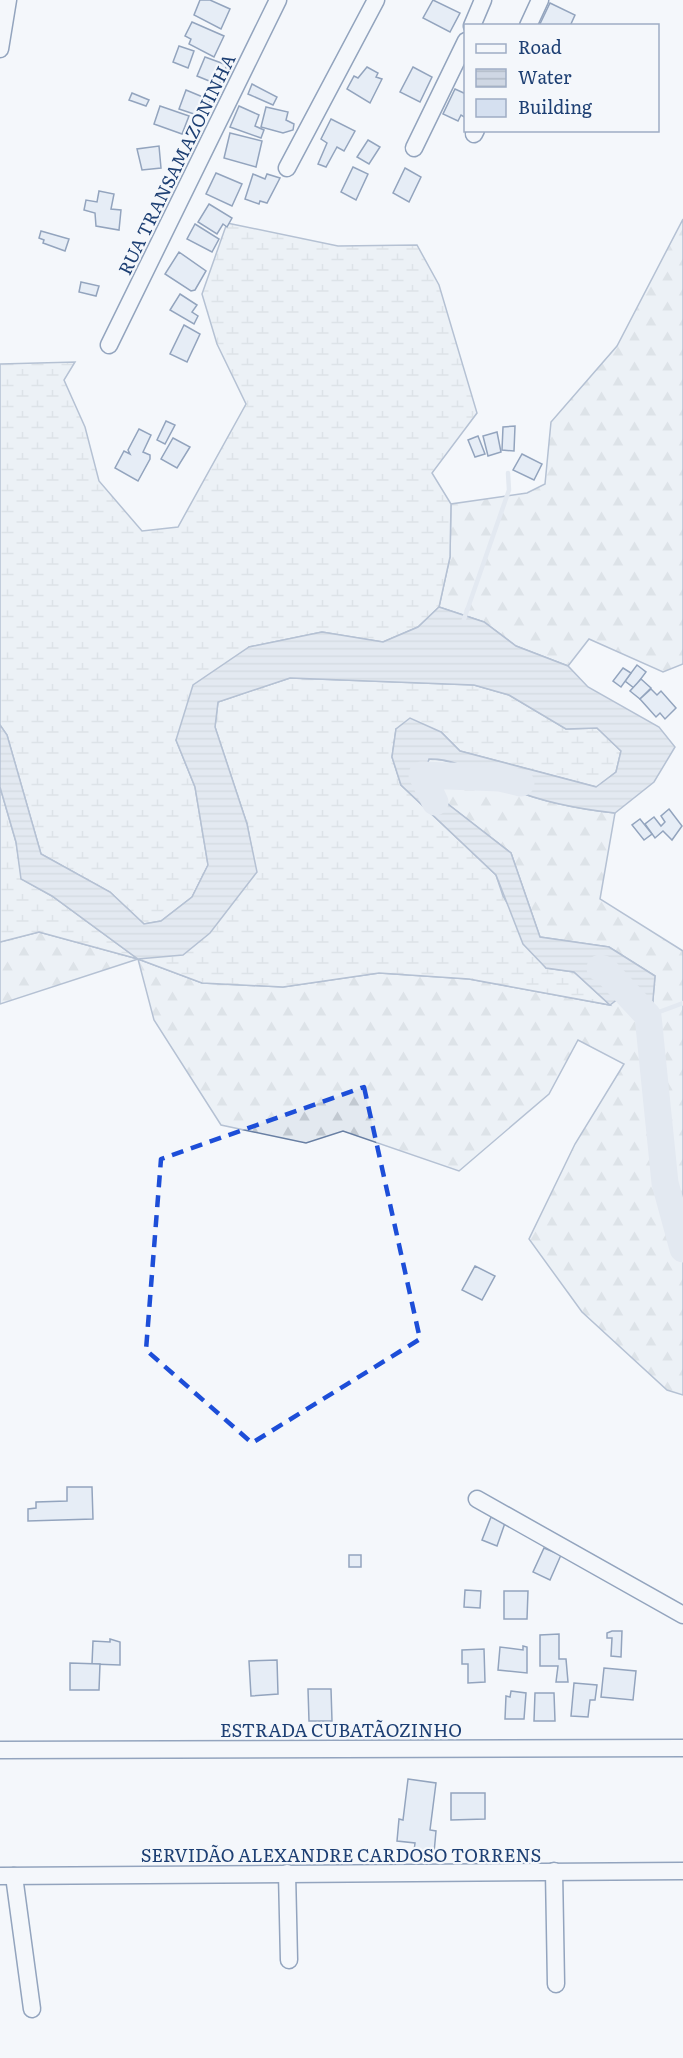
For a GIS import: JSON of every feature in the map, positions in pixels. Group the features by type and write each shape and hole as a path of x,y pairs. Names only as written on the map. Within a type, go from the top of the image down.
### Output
{"street":[{"path":"0,49 8,0"},
{"name":"RUA TRANSAMAZONINHA","path":"109,345 278,0"},
{"path":"287,168 376,0"},
{"path":"473,24 483,0"},
{"path":"529,24 540,0"},
{"path":"414,148 464,43"},
{"path":"477,1499 683,1615"},
{"name":"ESTRADA CUBATÃOZINHO","path":"0,1750 683,1748"},
{"path":"554,1871 556,1984"},
{"name":"SERVIDÃO ALEXANDRE CARDOSO TORRENS","path":"7,1876 683,1871"},
{"path":"287,1874 289,1960"},
{"path":"7,1876 32,2009"}],"highlighted area":[{"path":"364,1087 420,1339 252,1443 146,1350 161,1159"}],"green space":[{"path":"683,219 683,664 663,672 589,639 568,666 516,646 484,622 439,607 450,557 451,504 527,493 545,484 551,422 617,346"},
{"path":"227,223 338,246 417,245 439,285 477,413 432,473 451,504 450,557 439,607 418,627 383,642 322,632 249,647 176,740 195,787 208,865 192,897 161,921 144,924 110,892 41,854 7,735 0,725 0,364 75,362 64,380 85,427 99,481 142,531 178,527 246,404 217,344 202,294"},
{"path":"290,678 474,685 509,695 566,729 597,728 621,751 616,772 597,787 460,751 441,732 396,729 392,757 401,785 496,875 503,896 546,968 574,972 610,1005 469,979 379,973 283,987 202,983 138,959 256,872 247,824 215,727 218,702"},
{"path":"429,759 451,762 536,798 615,813 600,899 683,951 683,1395 667,1390 582,1312 529,1239 575,1144 624,1064 578,1040 549,1094 459,1171 343,1131 306,1143 221,1125 154,1020 138,959 202,983 283,987 379,973 469,979 609,1005 632,988 650,1033 655,976 609,947 540,937 511,853 444,801 426,768"},
{"path":"0,787 16,842 22,879 52,896 138,959 39,932 0,942"},
{"path":"39,932 138,959 0,1004 0,942"}],"water":[{"path":"439,607 484,622 516,646 568,666 588,687 659,727 675,747 654,782 615,813 536,798 451,762 429,759 426,768 444,801 511,853 540,937 609,947 655,976 650,1035 632,988 610,1005 574,972 546,968 523,944 496,875 401,785 392,757 396,729 410,718 441,732 460,751 596,787 616,772 621,751 597,728 566,729 509,695 474,685 290,678 218,702 215,727 247,824 257,872 210,933 183,955 138,959 52,896 21,879 16,842 0,787 0,725 7,735 41,854 110,892 144,924 161,921 192,897 208,865 195,787 176,740 193,685 249,647 322,632 383,642 418,627"}],"building":[{"path":"200,0 210,0 230,9 221,29 194,15"},
{"path":"433,0 460,13 450,32 423,18"},
{"path":"550,3 575,15 571,24 540,24"},
{"path":"192,22 224,36 214,57 189,44 191,39 185,36"},
{"path":"179,46 194,51 188,68 173,62"},
{"path":"205,57 227,65 219,85 197,76"},
{"path":"367,67 378,73 376,77 382,79 370,103 347,89 354,76 358,78"},
{"path":"413,67 432,77 420,102 400,92"},
{"path":"252,84 277,97 273,105 248,94"},
{"path":"455,89 464,93 464,117 461,115 458,121 443,114"},
{"path":"186,90 210,100 203,117 179,109"},
{"path":"132,93 149,100 146,106 129,100"},
{"path":"160,106 189,116 182,134 154,124"},
{"path":"239,106 259,115 255,126 264,130 261,138 230,127"},
{"path":"266,107 288,112 286,120 294,124 293,130 283,133 261,127"},
{"path":"331,119 355,131 344,151 337,147 326,167 318,164 327,143 321,139"},
{"path":"230,133 262,141 256,167 224,158"},
{"path":"368,140 380,147 369,164 357,157"},
{"path":"159,146 161,168 142,170 137,149"},
{"path":"353,167 368,174 356,200 341,192"},
{"path":"405,168 421,177 409,202 393,193"},
{"path":"216,173 242,184 232,206 206,194"},
{"path":"253,174 265,179 267,174 280,178 267,203 260,201 259,204 245,199"},
{"path":"99,191 114,194 111,209 121,210 119,230 96,226 95,213 84,210 86,200 97,202"},
{"path":"209,204 232,218 227,227 223,224 217,234 198,222"},
{"path":"195,224 219,239 212,252 187,239"},
{"path":"41,231 69,239 65,251 43,243 44,240 39,238"},
{"path":"179,252 206,271 195,290 191,291 165,274"},
{"path":"81,282 99,286 96,296 79,292"},
{"path":"180,294 197,305 192,312 198,316 194,324 170,310"},
{"path":"184,325 200,334 187,362 170,354"},
{"path":"166,421 175,425 165,444 157,440"},
{"path":"515,426 514,451 502,450 503,427"},
{"path":"139,429 151,435 143,452 150,455 150,459 138,481 115,468 124,451 130,454 128,450"},
{"path":"497,432 501,452 488,456 483,436"},
{"path":"478,436 485,454 475,457 468,440"},
{"path":"173,438 190,447 177,468 161,459"},
{"path":"522,454 542,464 534,480 513,470"},
{"path":"637,665 646,672 634,688 625,681"},
{"path":"623,668 631,673 621,687 613,681"},
{"path":"641,679 651,688 640,699 630,691"},
{"path":"651,689 657,695 661,691 676,708 665,719 660,713 656,717 640,699"},
{"path":"669,809 682,826 672,840 663,831 655,838 645,824 654,817 661,826 665,822 661,816"},
{"path":"640,819 652,834 644,840 632,825"},
{"path":"475,1266 495,1276 482,1300 462,1290"},
{"path":"67,1487 92,1487 93,1519 28,1521 28,1509 36,1508 36,1502 67,1501"},
{"path":"491,1517 505,1523 497,1546 482,1540"},
{"path":"544,1548 561,1555 550,1580 533,1572"},
{"path":"349,1555 361,1555 361,1567 349,1567"},
{"path":"465,1590 481,1591 480,1608 464,1607"},
{"path":"504,1591 528,1591 527,1619 504,1619"},
{"path":"622,1631 621,1657 611,1656 612,1638 607,1638 607,1633"},
{"path":"559,1634 559,1659 566,1659 568,1682 556,1682 558,1666 540,1666 540,1635"},
{"path":"110,1639 120,1642 120,1665 92,1664 93,1641 110,1642"},
{"path":"523,1646 527,1647 527,1673 498,1670 500,1647 523,1650"},
{"path":"484,1649 485,1682 468,1683 468,1664 462,1664 462,1650"},
{"path":"277,1660 278,1694 251,1696 249,1661"},
{"path":"70,1663 100,1664 99,1690 70,1690"},
{"path":"604,1668 636,1671 633,1700 601,1697"},
{"path":"574,1683 597,1685 595,1700 590,1700 588,1717 571,1716"},
{"path":"308,1689 331,1689 332,1721 309,1721"},
{"path":"511,1691 526,1693 524,1719 505,1719 506,1696 510,1697"},
{"path":"535,1693 554,1693 555,1721 534,1721"},
{"path":"408,1779 436,1783 430,1830 436,1831 434,1853 414,1851 415,1843 397,1841 399,1819 403,1820"},
{"path":"451,1793 485,1793 485,1819 451,1820"}],"waterway":[{"path":"463,622 509,490 508,473"},
{"path":"435,802 422,775 500,778 521,783"},
{"path":"600,968 604,969 648,1016 665,1183 683,1249"},
{"path":"648,1016 683,1003"}]}
